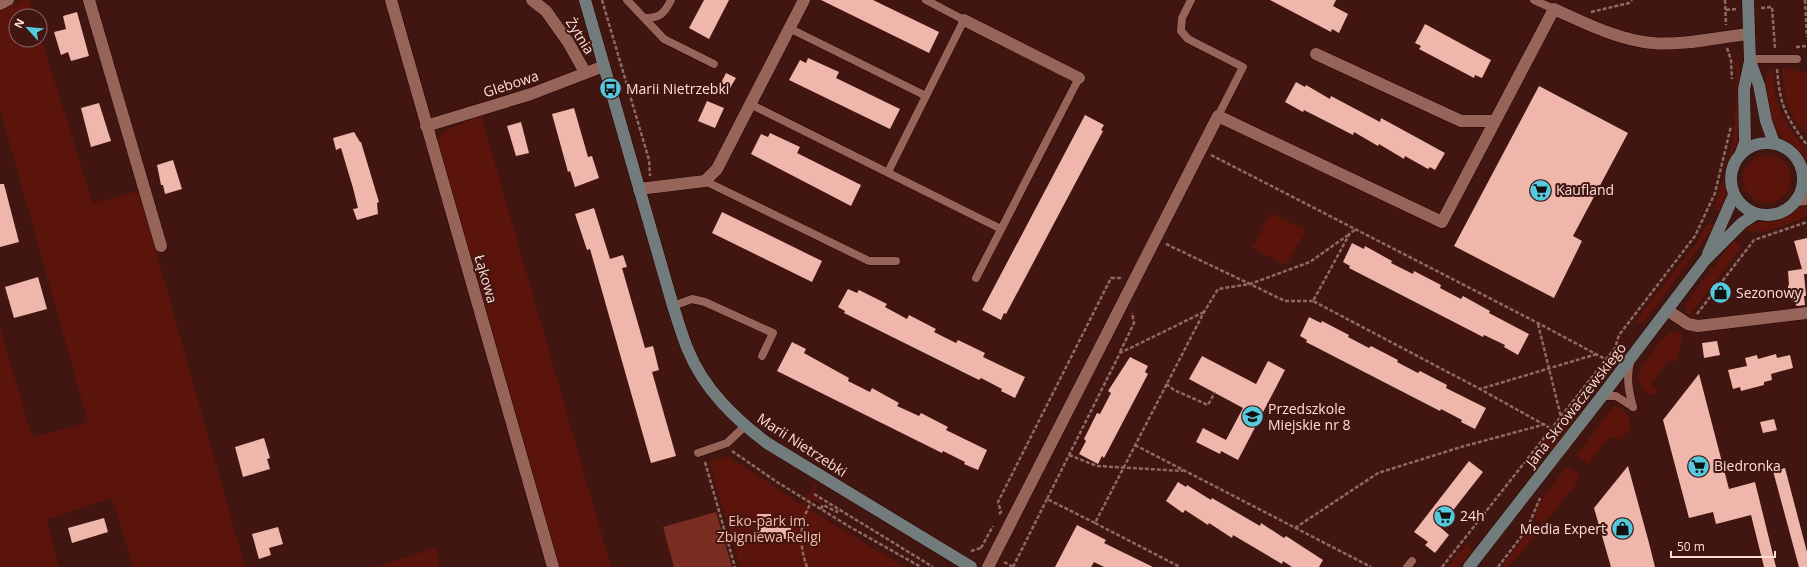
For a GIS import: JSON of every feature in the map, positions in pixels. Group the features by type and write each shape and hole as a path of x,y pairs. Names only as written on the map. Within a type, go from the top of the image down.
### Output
{"street":[{"path":"0,4 8,0"},
{"path":"89,0 161,246"},
{"name":"Łąkowa","path":"391,0 553,567"},
{"name":"Żytnia","path":"532,0 546,11 568,42 585,72"},
{"name":"Marii Nietrzebki","path":"585,0 673,306 688,351 703,378 720,402 745,426 767,443 971,567"},
{"path":"639,189 705,181 717,169 804,0"},
{"path":"1741,152 1754,144 1763,142 1774,143 1788,149 1795,156 1805,175 1801,200 1782,212 1765,215 1756,214 1740,204 1734,195 1730,179 1731,170 1745,142 1744,89 1750,60 1748,0"},
{"path":"988,567 1218,116 1442,222 1554,9 1618,35 1638,41 1672,43 1750,34"},
{"path":"964,20 1079,78"},
{"path":"1316,54 1461,121 1496,121"},
{"path":"1750,60 1759,85 1766,121 1774,143"},
{"name":"Glebowa","path":"426,126 531,94 585,72 604,66"},
{"name":"Jana Skrowaczewskiego","path":"1705,260 1734,195"},
{"name":"Jana Skrowaczewskiego","path":"1471,566 1631,359 1705,260 1742,223 1756,214"},
{"path":"1667,310 1688,324 1698,326 1807,313"}],"lane":[{"path":"627,0 664,39 714,64"},
{"path":"645,18 656,18 665,11 671,0"},
{"path":"888,172 964,20 926,0"},
{"path":"1191,0 1182,18 1181,31 1188,39 1243,67 1218,116"},
{"path":"1534,0 1554,9"},
{"path":"789,28 926,96"},
{"path":"1750,60 1797,59"},
{"path":"976,278 1079,78"},
{"path":"750,104 1001,229"},
{"path":"705,181 869,261 896,261"},
{"path":"673,306 692,299 705,302 773,333 762,356"},
{"path":"1602,396 1616,396 1633,407 1627,374 1631,359"},
{"path":"698,453 724,444 745,426"}],"path":[{"path":"1576,19 1590,12 1629,3 1632,0"},
{"path":"1726,0 1727,47 1731,60 1732,85"},
{"path":"1805,0 1807,37"},
{"path":"1772,7 1779,96 1786,115 1807,145"},
{"path":"1796,47 1807,46"},
{"path":"1442,567 1550,428 1561,417 1617,344 1619,335 1696,236 1715,193 1731,124"},
{"path":"1200,149 1605,359"},
{"path":"1688,324 1754,240 1807,222"},
{"path":"1095,523 1166,384 1204,312 1218,289 1250,284 1310,262 1355,230"},
{"path":"1313,301 1350,233"},
{"path":"1155,238 1285,301 1313,301 1546,424 1550,428"},
{"path":"1749,238 1754,240"},
{"path":"997,518 1001,512 998,502 1111,278 1124,278"},
{"path":"1013,567 1120,353 1204,312"},
{"path":"1538,323 1561,417"},
{"path":"1480,389 1597,354"},
{"path":"1166,384 1174,390 1208,405 1214,392"},
{"path":"1296,528 1378,473 1461,447 1546,424"},
{"path":"724,444 753,466 811,503 921,567"},
{"path":"1135,445 1371,567"},
{"path":"1069,455 1097,466 1185,471"},
{"path":"704,460 735,567"},
{"path":"814,494 933,567"},
{"path":"1498,567 1527,529 1540,496"},
{"path":"1047,499 1180,567"},
{"path":"807,567 803,555 801,532 804,518 811,503"},
{"path":"821,509 823,504 837,512 838,509"},
{"path":"981,548 994,524"}],"green space":[{"path":"23,0 29,0 32,8 8,8 8,48 44,48 93,203 139,191 245,567 133,567 112,498 47,520 58,567 0,567 0,328 32,437 88,422 0,109 0,11"},
{"path":"1732,49 1739,61 1739,140 1726,167 1734,131 1737,83 1736,58"},
{"path":"1782,68 1807,73 1807,134 1800,127 1791,112 1786,95"},
{"path":"1773,69 1775,92 1780,111 1791,130 1807,150 1807,165 1797,149 1776,132 1770,116 1765,82 1768,73"},
{"path":"481,115 611,567 558,567 435,146 442,133"},
{"path":"1762,155 1772,155 1784,162 1791,174 1791,184 1784,196 1772,203 1762,203 1754,199 1747,192 1743,184 1743,174 1747,166 1754,159"},
{"path":"1725,170 1727,201 1722,214 1715,207"},
{"path":"1807,205 1807,216 1804,218 1765,231 1750,231 1744,228 1749,225 1781,218 1800,207"},
{"path":"1271,213 1306,230 1286,265 1252,248"},
{"path":"1708,223 1714,226 1644,322 1634,323 1696,244"},
{"path":"1734,240 1740,244 1740,249 1689,316 1685,305"},
{"path":"1672,332 1682,335 1677,361 1668,361 1651,384 1658,390 1655,394 1648,393 1643,389 1637,377 1652,352 1667,335"},
{"path":"1622,339 1624,345 1618,359 1553,448 1549,452 1541,448 1546,442 1545,439 1556,429 1618,351"},
{"path":"1615,405 1627,413 1631,427 1621,440 1609,437 1588,464 1579,458 1577,454"},
{"name":"Eko-park im. Zbigniewa Religi","path":"728,456 802,505 816,482 818,484 812,495 822,501 821,504 810,498 805,507 905,567 740,567 709,461"},
{"path":"1567,466 1580,475 1575,486 1543,525 1534,518 1540,501"},
{"path":"1530,530 1536,535 1509,567 1501,567"},
{"path":"1466,543 1472,549 1459,567 1448,567 1460,550 1463,550"},
{"path":"435,548 440,567 377,567"}],"shaded area":[{"path":"716,512 732,567 674,567 663,527"}],"building":[{"path":"704,0 729,0 709,39 689,28"},
{"path":"821,0 873,0 939,32 929,53"},
{"path":"1270,0 1336,0 1333,6 1348,14 1339,33 1332,29 1331,32"},
{"path":"77,12 89,56 71,61 68,52 61,55 54,32 66,29 63,16"},
{"path":"1425,24 1491,60 1482,78 1475,75 1474,78 1419,49 1421,46 1415,43"},
{"path":"808,58 839,72 836,78 900,109 890,129 789,80 800,60 806,63"},
{"path":"726,73 736,78 730,88 721,83"},
{"path":"1296,82 1305,87 1306,85 1330,99 1331,96 1380,122 1381,118 1445,153 1435,170 1430,167 1428,169 1405,156 1404,159 1379,144 1378,146 1354,132 1353,135 1304,110 1303,112 1285,102"},
{"name":"Kaufland","path":"1539,86 1628,133 1573,236 1582,241 1554,298 1454,246"},
{"path":"707,101 724,108 715,128 698,121"},
{"path":"99,103 111,141 91,147 81,108"},
{"path":"574,108 588,157 592,156 599,178 575,187 570,171 568,172 552,114"},
{"path":"1085,115 1104,125 1101,130 1103,131 1006,314 1004,313 1001,320 982,310"},
{"path":"521,122 529,153 516,156 507,126"},
{"path":"354,132 361,142 379,202 377,203 378,214 357,220 353,209 358,208 353,188 341,148 336,150 333,138"},
{"path":"770,133 800,147 797,153 861,185 851,206 751,154 761,134 768,137"},
{"path":"173,160 182,189 165,194 163,185 161,185 157,165"},
{"path":"0,184 4,184 19,242 0,247"},
{"path":"594,208 610,259 623,255 627,267 622,268 645,348 653,346 659,370 652,372 676,456 651,463 590,249 587,250 575,214"},
{"path":"722,212 822,261 812,282 712,233"},
{"path":"1807,238 1807,274 1804,274 1806,296 1804,296 1805,305 1797,306 1788,294 1788,271 1802,269 1794,241"},
{"path":"1352,243 1364,249 1365,246 1392,261 1391,263 1413,274 1414,271 1441,285 1440,288 1461,299 1463,296 1490,311 1489,313 1529,334 1518,355 1504,347 1505,345 1484,335 1483,337 1349,268 1350,266 1343,262"},
{"path":"38,277 47,309 14,318 5,287"},
{"path":"848,289 857,293 859,290 887,304 885,307 907,319 909,315 936,329 934,332 956,343 958,340 985,353 983,357 1025,377 1015,398 981,378 979,380 844,313 845,311 838,307"},
{"path":"1309,317 1321,323 1322,321 1349,335 1348,337 1369,348 1371,346 1398,360 1397,362 1418,373 1420,371 1447,385 1446,388 1486,408 1475,429 1441,409 1440,411 1306,342 1307,340 1300,336"},
{"path":"1717,341 1720,355 1704,358 1702,343"},
{"path":"792,342 806,349 804,353 849,378 848,381 870,392 872,388 899,403 897,406 919,416 921,413 948,427 946,430 987,450 978,470 964,464 965,462 943,451 942,453 777,371"},
{"path":"1776,354 1777,358 1790,355 1793,368 1771,374 1772,380 1764,382 1764,385 1741,391 1740,387 1733,389 1728,370 1747,366 1745,358 1757,355 1758,359"},
{"path":"1202,356 1256,384 1268,361 1285,370 1238,460 1221,451 1220,454 1196,442 1203,428 1226,440 1243,408 1189,379"},
{"path":"1130,357 1148,366 1145,372 1148,374 1104,458 1102,456 1098,464 1079,454 1086,441 1084,439 1097,413 1100,414 1111,393 1108,391"},
{"name":"Biedronka","path":"1699,374 1729,489 1755,482 1776,567 1764,567 1751,515 1716,524 1713,512 1689,518 1663,420"},
{"path":"1774,419 1777,430 1763,433 1760,422"},
{"path":"264,438 270,458 267,459 270,469 243,477 235,447"},
{"path":"1469,461 1483,472 1440,527 1449,535 1435,553 1425,545 1428,542 1414,532"},
{"path":"1628,466 1655,567 1611,567 1594,508"},
{"path":"1785,468 1807,552 1807,567 1799,567 1773,471"},
{"path":"1178,482 1186,487 1187,485 1211,500 1212,498 1260,526 1261,523 1284,538 1286,536 1323,560 1319,567 1292,567 1283,561 1282,564 1233,535 1232,538 1209,523 1208,525 1185,510 1183,513 1166,501"},
{"path":"757,514 771,514 771,527 791,528 790,539 756,538"},
{"path":"104,518 108,532 72,543 68,528"},
{"path":"1077,525 1106,540 1104,543 1153,567 1104,567 1094,562 1091,567 1055,567"},
{"path":"278,527 283,544 269,548 271,555 259,559 252,534"}],"place":[{"name":"Marii Nietrzebki","path":"610,89"},
{"name":"Kaufland","path":"1541,190"},
{"name":"Sezonowy","path":"1720,293"},
{"name":"Przedszkole Miejskie nr 8","path":"1252,417"},
{"name":"Biedronka","path":"1699,466"},
{"name":"24h","path":"1444,516"},
{"name":"Media Expert","path":"1622,529"}]}
